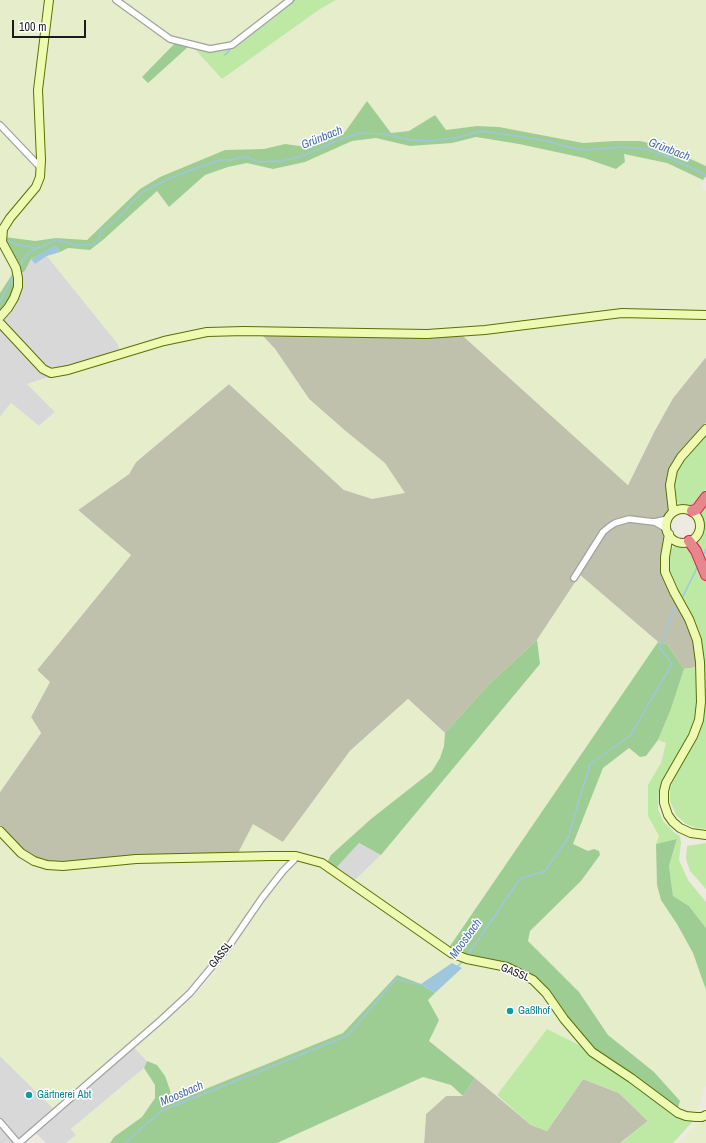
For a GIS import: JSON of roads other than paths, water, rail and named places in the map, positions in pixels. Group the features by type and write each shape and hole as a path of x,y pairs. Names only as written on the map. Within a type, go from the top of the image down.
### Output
{"highway":[{"path":"692,512 706,497"},
{"path":"689,541 696,551 706,575"}],"street":[{"path":"0,317 14,298 18,287 16,268 2,239 3,229 39,182 41,167 38,90 49,0"},
{"path":"116,0 170,39 210,49 232,45 290,0"},
{"path":"0,125 41,167"},
{"path":"0,323 43,369 51,373 68,370 179,337 207,332 244,331 427,334 485,330 622,313 706,315"},
{"path":"704,834 687,832 676,825 668,815 664,803 666,783 689,745 697,727 701,697 700,662 697,640 689,619 674,592 664,565 672,500 670,485 673,470 681,457 706,428"},
{"path":"654,522 668,532 677,541 689,541 697,535 700,526 698,517 692,512 682,509 672,500"},
{"path":"574,578 603,532 615,523 629,520 654,522 670,516 682,509"},
{"path":"667,549 677,541"},
{"path":"0,831 21,853 34,861 47,865 63,866 136,859 296,856"},
{"name":"GASSL","path":"18,1143 190,993 229,946 282,871 294,860 296,856 322,863 451,954 507,967 533,980 546,993 564,1020 592,1052 631,1078 678,1113 696,1117 702,1117 706,1114"},
{"path":"0,1122 18,1143"}],"water":[{"path":"56,245 60,252 47,256 35,264 31,259"},
{"path":"452,963 462,968 435,993 421,984"}],"waterway":[{"path":"291,3 295,0"},
{"path":"245,38 255,31"},
{"path":"225,55 232,47"},
{"name":"Grünbach","path":"19,267 31,251 56,240 76,245 92,245 99,239 101,231 117,219 141,193 170,178 219,160 231,160 245,156 258,162 281,161 299,157 340,139 361,133 385,134 410,140 430,141 455,138 482,131 548,141 584,150 620,147 646,149 666,156 706,175"},
{"path":"6,240 18,245 39,248"},
{"name":"Grünbach","path":"0,302 14,275"},
{"name":"Moosbach","path":"704,554 706,549"},
{"name":"Moosbach","path":"683,596 697,568"},
{"name":"Moosbach","path":"467,956 520,879 545,871 568,838 590,764 630,736 672,664 660,648 676,605"},
{"name":"Moosbach","path":"457,967 463,961"},
{"name":"Moosbach","path":"125,1143 161,1111 347,1036 396,979 422,985"}],"place":[{"name":"Gaßlhof","path":"510,1011"},
{"name":"Gärtnerei Abt","path":"29,1095"}]}
